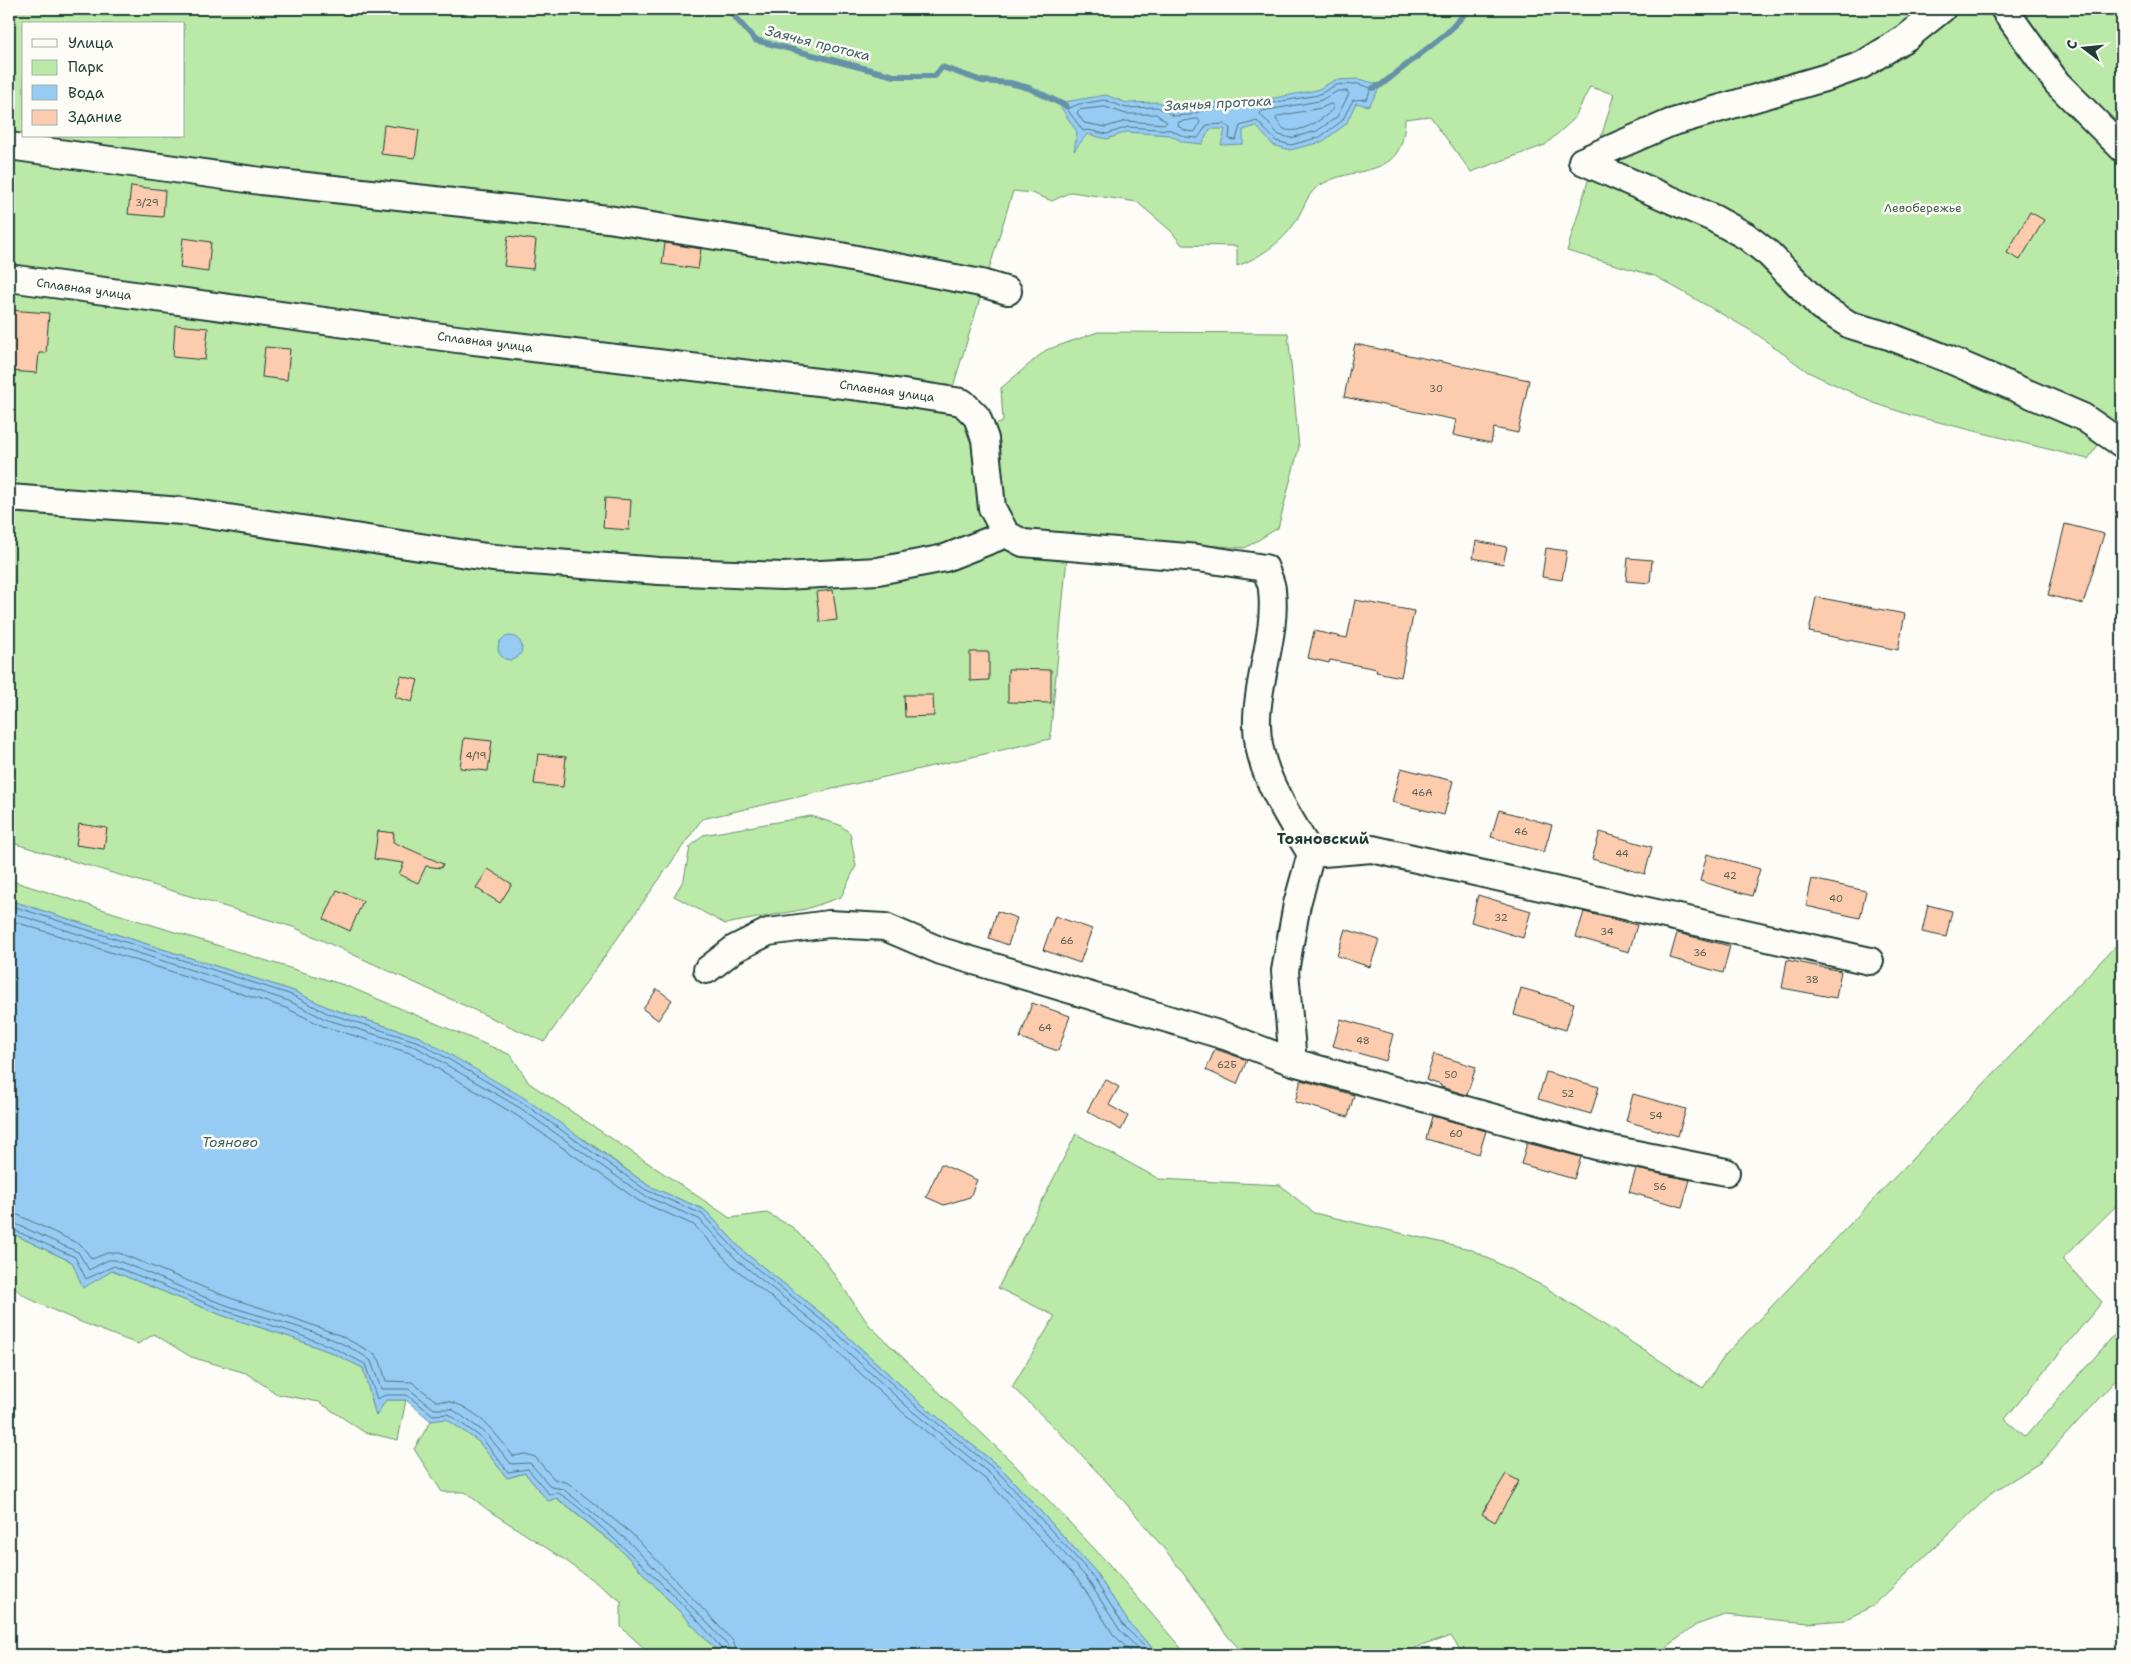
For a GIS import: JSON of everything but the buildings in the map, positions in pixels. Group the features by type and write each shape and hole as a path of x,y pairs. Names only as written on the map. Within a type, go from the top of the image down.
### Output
{"street":[{"path":"1942,9 1907,37 1862,65 1831,76 1670,122 1582,161 1713,218 1746,236 1770,254 1821,307 1850,325 1889,336 1948,359 2083,417 2122,444"},
{"path":"2004,9 2058,83 2122,148"},
{"path":"9,146 261,181 608,219 830,254 981,283 1008,291"},
{"name":"Сплавная улица","path":"9,278 457,339 877,389 962,402 977,417 985,439 992,508 1006,534"},
{"path":"9,498 182,511 492,558 659,571 783,576 888,569 945,558 1006,534 1023,543 1198,558 1265,568 1272,589 1272,620 1257,719 1263,765 1277,796 1311,854 1297,904 1285,971 1294,1062"},
{"path":"1311,854 1372,849 1870,961"},
{"path":"707,970 734,949 768,932 829,924 885,927 941,951 1228,1036 1294,1062 1596,1146 1726,1172"}],"green space":[{"name":"Левобережье","path":"9,9 2122,9 2122,412 2088,459 1910,415 1874,403 1808,372 1755,333 1655,276 1567,251 1614,94 1590,87 1574,119 1545,145 1471,172 1430,116 1405,119 1402,140 1396,154 1386,163 1331,180 1316,188 1294,224 1283,237 1261,254 1237,266 1237,246 1182,245 1171,231 1137,202 1071,192 1052,201 1032,193 1013,191 948,403 975,432 1003,422 1001,388 1046,350 1098,332 1288,333 1299,447 1278,528 1245,548 1069,535 1050,739 702,819 544,1042 293,927 9,842"},
{"path":"811,816 840,825 850,833 856,866 841,897 806,909 725,924 674,896 684,879 690,847 703,835"},
{"path":"9,880 347,986 511,1055 529,1083 730,1218 767,1213 792,1227 823,1258 869,1325 1014,1464 1107,1562 1187,1655 1159,1655 1129,1623 1095,1571 1002,1469 919,1402 832,1322 744,1252 705,1210 649,1186 594,1146 420,1037 329,1008 294,991 9,900"},
{"path":"2122,939 2122,1200 2062,1259 2102,1302 2005,1419 2025,1437 2122,1326 2122,1373 2041,1462 1993,1492 1873,1606 1844,1620 1809,1623 1725,1615 1696,1625 1667,1647 1660,1655 1463,1655 1451,1636 1394,1655 1246,1655 1224,1631 1175,1562 1122,1499 1050,1423 1012,1387 1055,1316 998,1288 1076,1134 1159,1179 1280,1185 1314,1213 1470,1249 1545,1287 1703,1388 1726,1354"},
{"path":"9,1232 72,1262 112,1271 224,1316 330,1352 363,1368 376,1416 385,1400 406,1400 398,1440 364,1432 319,1402 277,1394 246,1373 191,1357 154,1334 138,1344 35,1301 22,1294 15,1288 12,1282 8,1261"},
{"path":"446,1418 479,1442 507,1478 525,1473 548,1501 556,1498 619,1548 721,1655 670,1655 669,1651 646,1650 621,1627 621,1601 565,1560 488,1510 465,1492 442,1492 414,1449 431,1421"}],"water":[{"path":"1359,79 1381,85 1369,106 1356,103 1346,124 1322,142 1290,150 1273,145 1256,126 1243,130 1243,144 1221,145 1225,129 1210,129 1202,144 1183,142 1170,135 1127,132 1107,139 1087,134 1074,151 1077,132 1058,103 1106,95 1127,103 1159,102 1175,111 1190,110 1208,103 1258,101 1317,90 1335,80"},
{"path":"510,636 515,637 521,643 521,653 515,659 510,660 505,659 499,653 498,648 499,643 505,637"},
{"name":"Тояново","path":"9,900 294,991 329,1008 420,1037 526,1099 649,1186 705,1210 744,1252 832,1322 919,1402 1002,1469 1095,1571 1129,1623 1159,1655 721,1655 619,1548 557,1498 548,1501 525,1473 507,1478 479,1442 446,1419 431,1421 406,1400 386,1400 376,1416 363,1368 330,1352 224,1316 112,1271 83,1288 72,1262 9,1232"}],"waterway":[{"name":"Заячья протока","path":"728,9 755,40 894,76 935,76 942,67 982,81 1010,83 1029,88 1066,106"},
{"name":"Заячья протока","path":"1373,88 1381,85 1447,33 1469,9"}],"district":[{"name":"Тояновский","path":"1323,839"}]}
